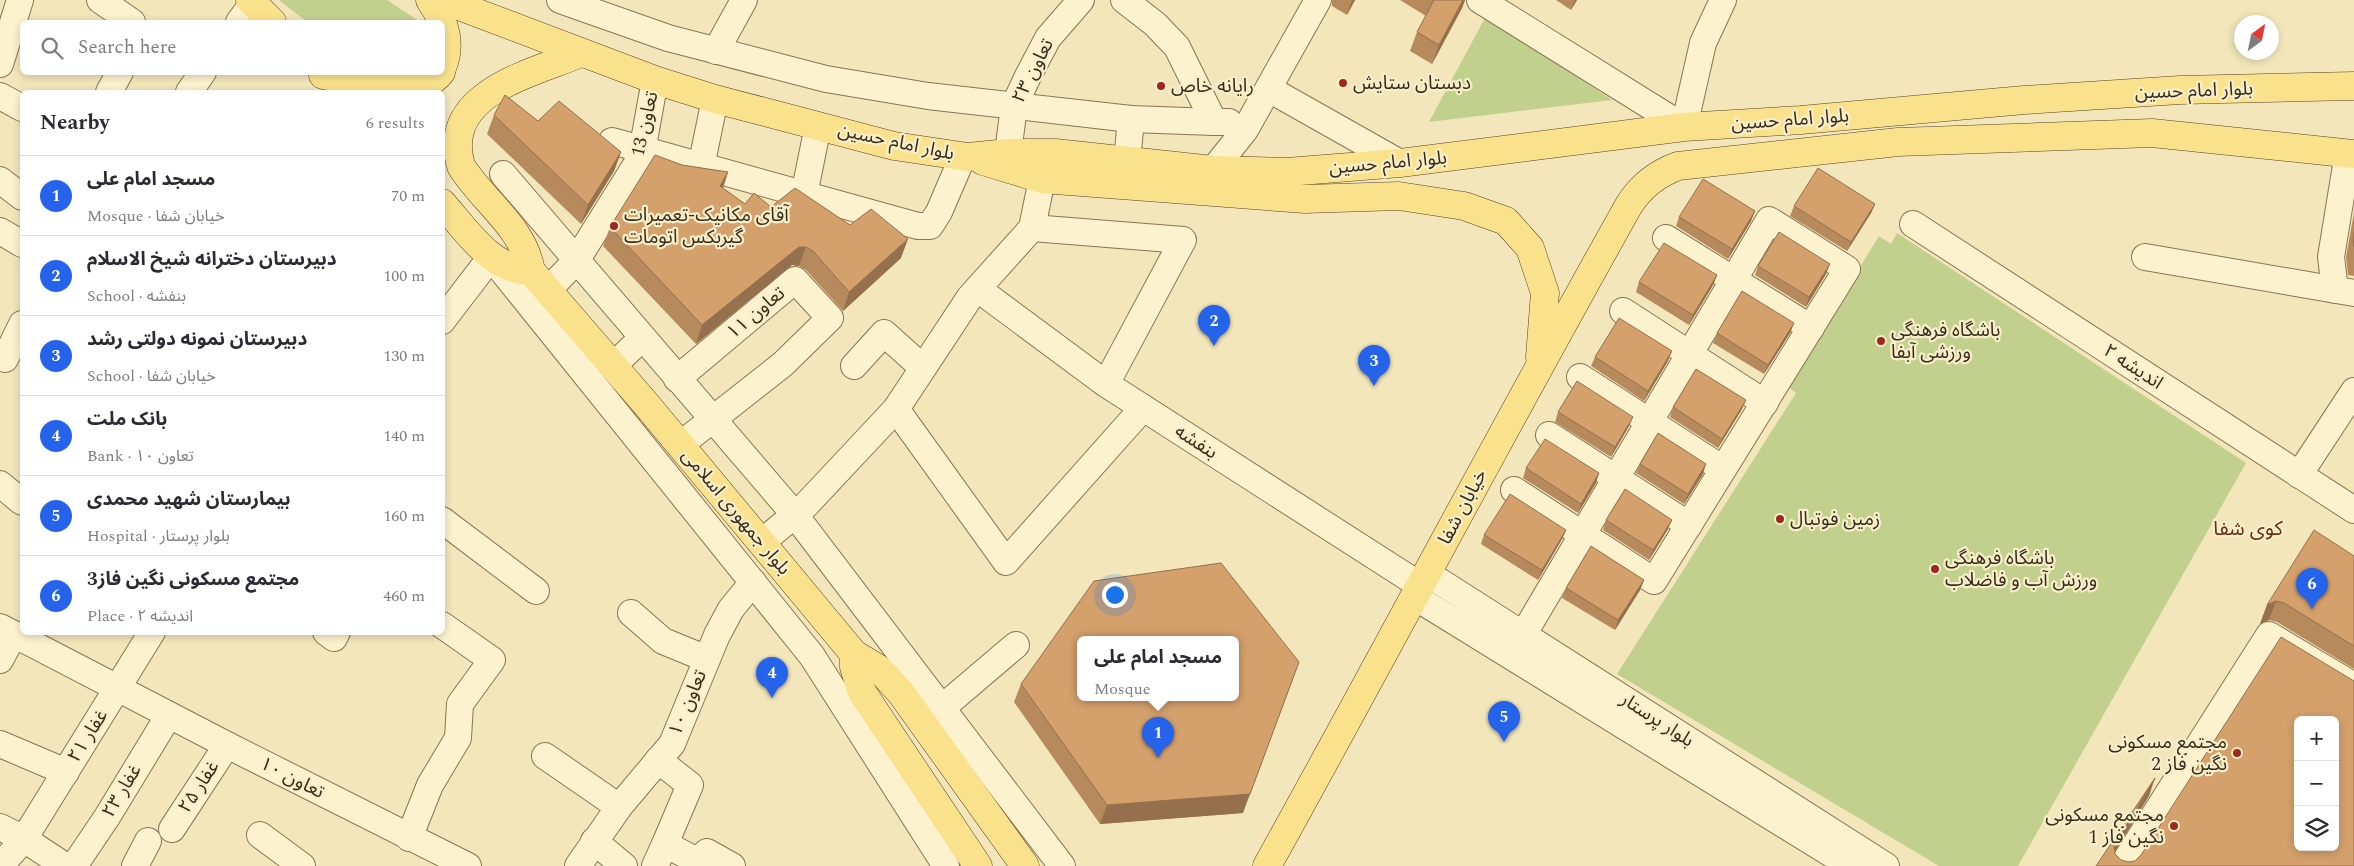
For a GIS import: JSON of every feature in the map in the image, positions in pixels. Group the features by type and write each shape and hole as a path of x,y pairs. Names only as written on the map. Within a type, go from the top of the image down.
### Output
{"main road":[{"path":"430,0 441,20"},
{"name":"بلوار امام حسین","path":"443,0 655,80 715,99 894,146 966,156 1008,153 1055,153 1213,170 1287,172 1400,163 1684,127 2180,90 2354,86"},
{"path":"247,9 268,20"},
{"path":"445,28 447,44 445,54"},
{"path":"539,280 524,245 511,226 461,166 457,145 465,118 479,100 491,91 581,53"},
{"path":"328,80 401,89 427,84 438,75"},
{"path":"2304,88 2354,102"},
{"name":"بلوار امام حسین","path":"1678,166 1898,142 2152,133 2351,154"},
{"path":"966,156 1042,179 1305,199 1399,196 1464,206 1506,221 1530,248 1545,293 1539,366"},
{"name":"خیابان شفا","path":"1267,866 1539,366 1639,190 1655,177 1678,166"},
{"path":"448,217 491,257 539,280"},
{"name":"بلوار جمهوری اسلامی","path":"539,280 680,445 854,654"},
{"path":"854,654 911,685 1025,866"},
{"path":"854,654 854,667 862,692 978,866"}],"street":[{"path":"100,0 129,20"},
{"path":"560,0 668,38 826,79 928,96 1131,119 1250,122"},
{"path":"716,52 744,0"},
{"name":"تعاون ۲۳","path":"1008,153 1014,106 1048,38 1081,0"},
{"path":"1124,0 1155,24 1177,47 1214,122"},
{"path":"1213,170 1250,122 1318,0"},
{"path":"1483,1 1684,127 1703,43 1723,0"},
{"path":"0,64 14,2"},
{"path":"110,90 118,75"},
{"path":"190,90 201,75"},
{"name":"تعاون 13","path":"539,280 576,261 641,157 655,80"},
{"path":"1269,89 1400,163"},
{"path":"0,96 20,107"},
{"path":"701,167 715,99"},
{"path":"1128,162 1131,119"},
{"path":"804,195 818,126"},
{"path":"612,141 918,226 930,226 939,212 966,156"},
{"path":"2351,154 2331,257 2344,292 2354,310"},
{"path":"503,174 795,515 911,685 943,707 1062,866"},
{"path":"761,543 795,515 896,408 978,289 1032,228 1042,179"},
{"path":"511,226 538,213"},
{"path":"1514,490 1582,534 1654,581 1847,269 1769,220 1614,478 1582,534 1523,635"},
{"name":"اندیشه ۲","path":"1913,224 2354,510"},
{"path":"1032,228 1183,240 1106,384"},
{"path":"0,231 20,243"},
{"path":"1666,238 1811,328"},
{"path":"2144,256 2344,292"},
{"path":"445,317 491,257 812,656 946,866"},
{"name":"تعاون ۱۱","path":"678,379 795,280 830,318 783,364 712,418"},
{"name":"بنفشه","path":"978,289 1106,384 1421,586"},
{"path":"1623,311 1764,403"},
{"path":"9,362 20,330"},
{"path":"854,366 884,333 923,368"},
{"path":"613,366 642,338"},
{"path":"1580,377 1724,469"},
{"path":"2299,475 2354,391"},
{"path":"896,408 1006,562 1143,408"},
{"path":"680,445 712,418"},
{"path":"1549,435 1689,525"},
{"path":"0,484 20,500"},
{"path":"446,533 536,591"},
{"name":"تعاون ۱۰","path":"578,866 619,807 672,744 707,660 731,609 753,582"},
{"name":"بلوار پرستار","path":"1421,586 1523,635 1820,836 1850,866"},
{"name":"بلوار پرستار","path":"1421,586 1820,836 1886,866"},
{"path":"631,613 663,641 707,660"},
{"path":"409,838 430,785 458,738 460,704 492,660 445,627"},
{"path":"0,660 7,631"},
{"name":"تعاون ۱۰","path":"7,631 462,865"},
{"name":"غفار ۲۱","path":"0,866 24,839 150,635"},
{"path":"2122,866 2269,635 2354,686"},
{"path":"943,707 1016,645"},
{"name":"غفار ۲۳","path":"74,866 107,817 169,715"},
{"path":"0,744 66,772"},
{"name":"غفار ۲۵","path":"172,829 227,745"},
{"path":"545,756 619,807"},
{"path":"658,760 690,786 660,855 697,861 707,852 732,866"},
{"path":"0,827 24,839 65,866"},
{"path":"260,835 302,866"},
{"path":"135,866 148,841"},
{"path":"594,841 624,866"}],"green space":[{"path":"279,0 387,0 417,20 304,20"},
{"path":"1486,16 1612,100 1429,122"},
{"name":"باشگاه فرهنگی ورزش آب و فاضلاب","path":"1897,233 2246,463 2018,866 1939,866 1617,674 1796,393 1787,386 1879,236 1891,244"}],"building":[{"path":"1434,0 1463,0 1439,45 1417,32"},
{"path":"505,95 538,121 559,101 621,152 588,205 494,115"},
{"path":"655,155 682,165 728,172 720,186 745,204 754,193 771,207 795,188 850,225 871,209 908,239 849,292 813,251 806,247 799,247 702,325 610,227"},
{"path":"1818,168 1875,204 1851,242 1794,206"},
{"path":"1703,179 1755,211 1732,249 1679,217"},
{"path":"1779,232 1830,264 1809,297 1758,266"},
{"path":"1664,243 1717,275 1693,315 1639,282"},
{"path":"1742,291 1794,323 1768,365 1717,333"},
{"path":"1619,318 1672,351 1648,391 1595,357"},
{"path":"1696,369 1746,400 1722,439 1673,407"},
{"path":"1577,381 1633,417 1615,447 1558,412"},
{"path":"1658,433 1706,464 1688,494 1640,464"},
{"path":"1545,439 1599,473 1581,504 1526,468"},
{"path":"1625,489 1672,520 1653,550 1606,520"},
{"path":"1510,494 1566,530 1542,570 1484,535"},
{"path":"2314,530 2354,556 2354,646 2284,603 2276,601 2267,605"},
{"path":"1591,546 1644,580 1618,620 1566,588"},
{"path":"1221,563 1299,662 1250,794 1107,805 1021,684 1094,581"},
{"name":"مجتمع مسکونی نگین فاز 2","path":"2281,637 2354,681 2354,866 2096,866 2155,778 2114,846 2115,854 2121,860 2135,861 2141,855"}],"place":[{"name":"دبستان ستایش","path":"1343,83"},
{"name":"رایانه خاص","path":"1161,86"},
{"name":"آقای مکانیک-تعمیرات گیربکس اتومات","path":"614,226"},
{"name":"باشگاه فرهنگی ورزشی آبفا","path":"1881,341"},
{"name":"دبیرستان دخترانه شیخ الاسلام","path":"1214,346"},
{"name":"دبیرستان نمونه دولتی رشد","path":"1374,386"},
{"name":"زمین فوتبال","path":"1780,519"},
{"name":"باشگاه فرهنگی ورزش آب و فاضلاب","path":"1935,569"},
{"name":"مجتمع مسکونی نگین فاز3","path":"2312,609"},
{"name":"بانک ملت","path":"772,698"},
{"name":"بیمارستان شهید محمدی","path":"1504,742"},
{"name":"مجتمع مسکونی نگین فاز 2","path":"2237,753"},
{"name":"مسجد امام علی","path":"1158,758"},
{"name":"مجتمع مسکونی نگین فاز 1","path":"2174,826"}],"district":[{"name":"کوی شفا","path":"2248,529"}]}
